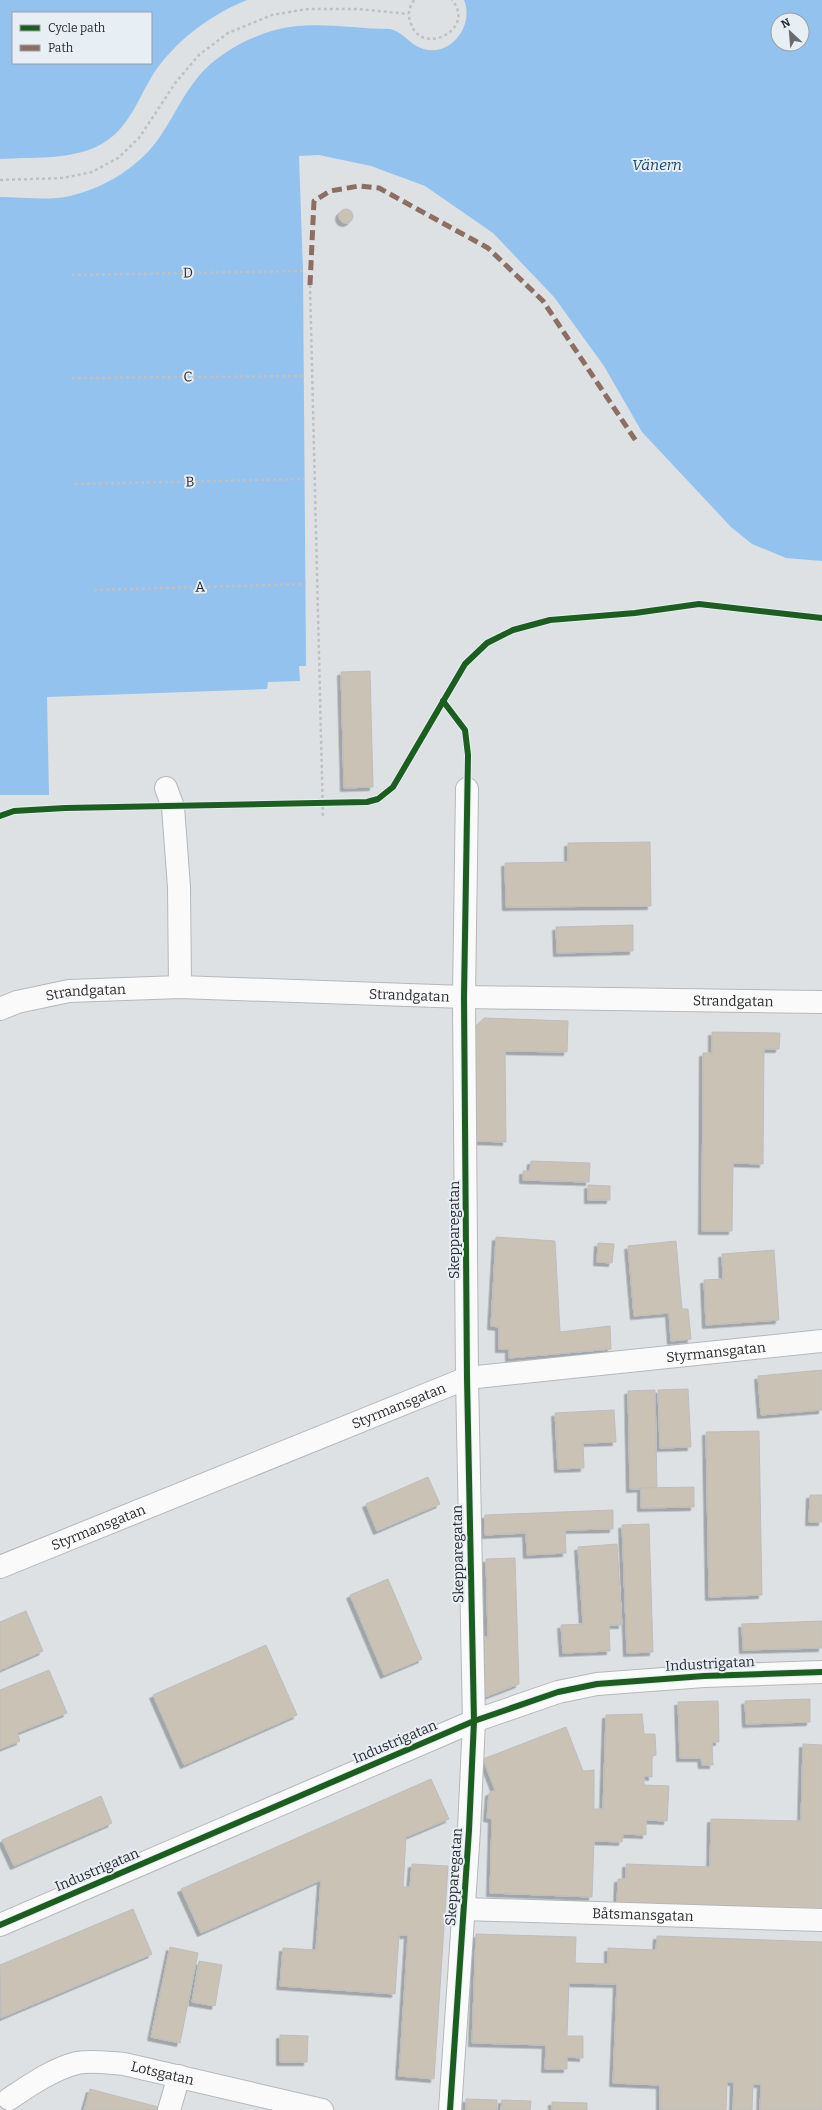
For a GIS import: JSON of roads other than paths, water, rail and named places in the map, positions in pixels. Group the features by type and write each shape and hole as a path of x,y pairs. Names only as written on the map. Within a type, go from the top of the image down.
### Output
{"street":[{"path":"166,788 173,807 179,887 180,988"},
{"name":"Skepparegatan","path":"450,2110 464,1909 474,1721 467,1378 464,997 467,789"},
{"name":"Strandgatan","path":"0,1009 17,1002 69,991 180,988 464,997 822,1002"},
{"name":"Styrmansgatan","path":"0,1567 467,1378 822,1342"},
{"name":"Industrigatan","path":"0,1925 474,1721 558,1692 597,1684 704,1676 822,1672"},
{"name":"Båtsmansgatan","path":"464,1909 822,1920"},
{"name":"Lotsgatan","path":"8,2098 55,2072 78,2063 124,2064 322,2110"},
{"path":"169,2110 179,2076"}],"water":[{"path":"0,0 247,0 210,19 187,36 167,56 151,78 126,122 118,132 108,140 85,151 49,157 0,159"},
{"name":"Vänern","path":"464,0 822,0 822,561 786,558 752,544 731,527 642,432 604,366 554,297 493,233 425,186 371,166 319,155 299,156 303,271 306,666 299,666 300,681 268,682 267,689 47,697 49,795 0,795 0,197 44,199 70,196 96,187 121,174 133,166 153,146 198,77 214,61 243,42 264,33 289,27 318,25 390,29 399,33 413,44 421,48 431,50 441,49 450,45 463,30 466,20"}]}
